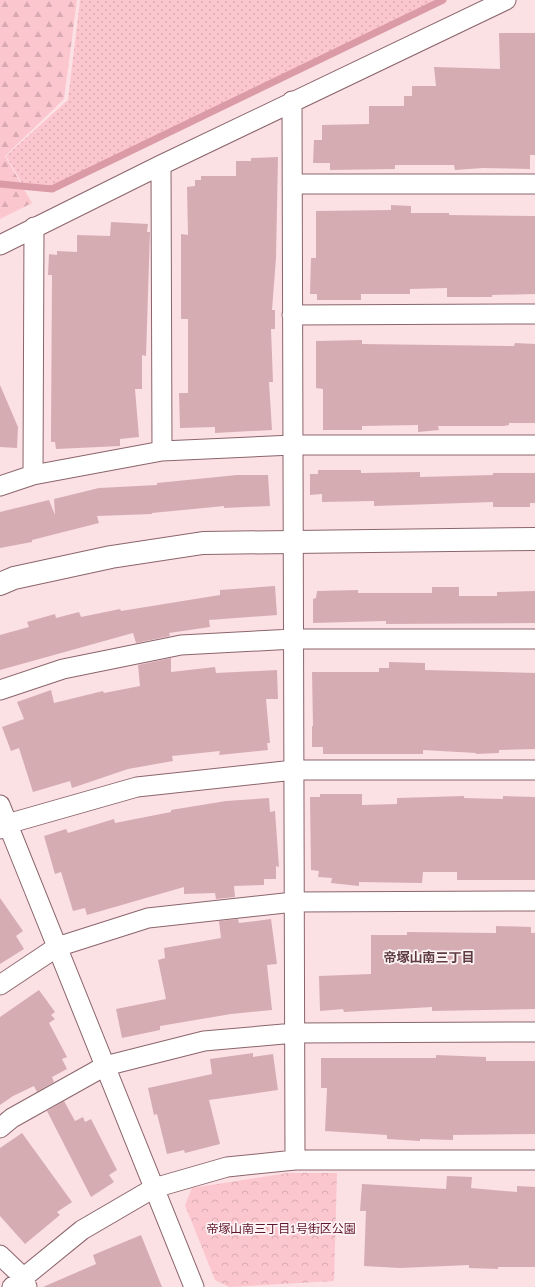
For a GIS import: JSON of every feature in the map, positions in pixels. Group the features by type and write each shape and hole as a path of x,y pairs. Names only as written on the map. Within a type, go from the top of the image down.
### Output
{"street":[{"path":"0,245 292,101 506,0"},
{"path":"292,101 295,1160"},
{"path":"161,165 162,451"},
{"path":"292,184 535,184"},
{"path":"33,475 34,227"},
{"path":"292,315 535,314"},
{"path":"0,486 33,475 162,451 293,445 535,445"},
{"path":"0,584 14,578 111,557 203,542 535,539"},
{"path":"0,690 63,669 181,645 294,639 535,639"},
{"path":"4,827 137,787 294,770 535,770"},
{"path":"0,805 4,827 57,947 194,1287"},
{"path":"0,985 57,947 148,918 294,902 535,901"},
{"path":"0,1128 12,1118 105,1066 204,1041 295,1033 535,1032"},
{"path":"0,1255 21,1284 82,1230 154,1188 227,1167 295,1160 535,1160"}],"green space":[{"path":"0,0 77,0 64,99 5,156 32,203 0,219"},
{"path":"80,0 440,0 53,187 23,185 6,156 68,100"},
{"name":"帝塚山南三丁目1号街区公園","path":"288,1173 337,1173 334,1281 229,1287 215,1280 185,1205 192,1188"}],"building":[{"path":"499,33 535,33 535,155 530,155 530,169 483,168 455,170 454,165 395,165 395,169 330,170 330,163 313,163 314,140 322,140 322,125 369,124 369,106 404,106 404,96 412,96 412,86 436,86 434,67 500,69"},
{"path":"278,157 276,258 272,310 275,310 275,329 271,329 273,382 269,382 272,430 215,433 215,427 180,428 179,393 188,393 188,319 181,319 181,234 188,235 187,187 195,186 195,180 201,180 201,176 236,176 236,161 251,161 251,158"},
{"path":"391,205 411,206 411,213 535,216 535,294 492,295 492,297 447,297 447,288 410,289 410,294 361,294 361,300 317,300 317,294 310,294 311,258 316,258 316,211 391,210"},
{"path":"111,222 148,224 147,232 150,232 146,356 142,355 142,389 135,389 139,437 120,439 120,446 56,449 55,442 51,442 52,275 48,275 49,254 57,255 57,251 77,252 77,235 110,236"},
{"path":"362,340 362,344 514,346 515,343 535,344 535,423 509,423 509,425 504,426 438,426 439,430 418,432 418,425 362,426 362,430 323,430 323,389 316,388 316,341"},
{"path":"0,385 18,427 17,448 0,447"},
{"path":"318,470 361,470 361,473 420,472 420,477 493,475 493,473 535,473 535,503 530,503 530,507 493,507 493,502 374,506 374,501 322,502 322,494 310,495 310,474 318,474"},
{"path":"237,475 268,475 270,506 224,508 224,506 152,514 97,516 99,523 32,540 32,542 0,548 0,512 49,500 55,515 54,499 99,488 157,485 157,483"},
{"path":"275,586 277,615 209,620 210,627 169,633 170,636 136,643 133,633 0,670 0,635 29,627 27,622 55,614 56,618 79,612 81,617 120,609 121,611 220,595 220,590"},
{"path":"432,587 459,587 459,596 497,596 497,592 535,591 535,623 386,624 386,621 313,623 313,599 316,598 317,591 358,590 358,593 432,593"},
{"path":"171,658 171,672 215,667 216,673 277,670 278,699 266,699 270,743 267,743 268,750 219,755 220,751 172,756 173,761 128,769 72,788 70,781 33,792 19,748 11,751 2,727 24,719 17,702 51,690 54,703 103,691 104,693 140,686 138,665"},
{"path":"389,662 425,663 425,670 535,673 535,749 499,750 499,753 476,754 423,750 423,754 323,754 323,747 312,747 312,672 379,672 379,668 389,668"},
{"path":"320,794 362,794 362,805 397,804 397,798 464,796 464,798 503,799 503,796 535,797 535,880 457,880 457,872 423,872 422,883 359,882 359,886 331,883 332,878 318,877 319,871 311,870 310,797 320,797"},
{"path":"269,798 270,812 275,811 279,867 276,866 276,879 264,879 264,885 234,886 235,897 216,899 215,893 184,894 184,887 87,915 85,908 73,911 61,872 55,874 44,836 66,829 68,833 114,819 115,823 171,812 171,810 226,801"},
{"path":"0,898 23,931 16,936 24,949 0,964"},
{"path":"238,919 239,923 271,919 277,964 267,965 272,1010 231,1014 160,1026 160,1030 122,1038 116,1009 166,999 158,960 165,958 164,948 221,938 219,921"},
{"path":"496,926 531,927 531,933 535,933 535,1009 432,1011 432,1007 344,1012 343,1009 320,1011 319,976 371,974 371,935 407,935 407,932 496,933"},
{"path":"39,990 55,1012 51,1015 55,1019 49,1023 67,1057 62,1059 67,1069 52,1077 54,1082 37,1092 34,1086 13,1096 0,1105 0,1017"},
{"path":"253,1053 253,1057 273,1054 278,1090 209,1100 220,1144 185,1153 184,1150 167,1154 157,1114 154,1115 148,1088 212,1074 210,1059"},
{"path":"436,1055 486,1057 486,1061 535,1061 535,1134 453,1135 453,1140 420,1139 420,1141 387,1139 387,1135 325,1131 327,1088 321,1088 321,1058 436,1058"},
{"path":"64,1101 75,1121 83,1117 85,1122 91,1119 117,1170 109,1175 114,1182 91,1197 47,1111"},
{"path":"22,1133 72,1202 57,1212 60,1215 25,1244 0,1216 0,1148"},
{"path":"447,1176 472,1177 471,1188 517,1192 517,1186 535,1187 535,1267 498,1267 498,1269 469,1268 469,1265 400,1268 364,1266 366,1211 360,1211 362,1184 446,1189"},
{"path":"141,1235 162,1287 43,1287 96,1264 93,1255"}],"waterway":[{"path":"0,184 52,189 443,0"}],"district":[{"name":"帝塚山南三丁目","path":"429,957"}]}
